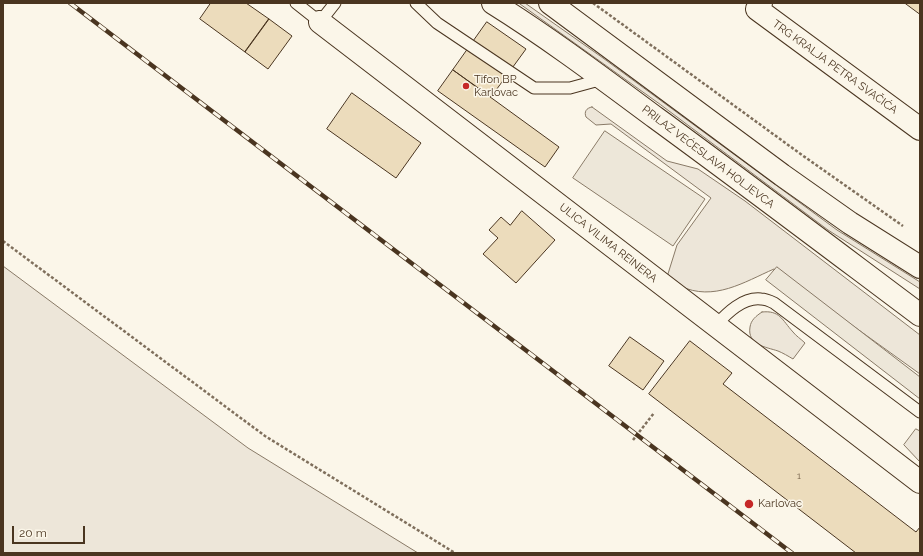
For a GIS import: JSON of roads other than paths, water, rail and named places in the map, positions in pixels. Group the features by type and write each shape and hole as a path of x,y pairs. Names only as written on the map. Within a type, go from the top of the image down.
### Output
{"main road":[{"name":"PRILAZ VEĆESLAVA HOLJEVCA","path":"493,3 516,17 603,79 920,315"},
{"path":"550,3 819,201 920,268"},
{"name":"TRG KRALJA PETRA SVAČIĆA","path":"761,3 757,9 920,129"},
{"name":"ULICA VILIMA REINERA","path":"320,22 920,482"}],"lane":[{"name":"ULICA VILIMA REINERA","path":"296,3 320,22"},
{"path":"320,22 335,3"},
{"path":"416,3 437,23 534,88 570,88 603,79"},
{"path":"716,325 737,305 751,299 762,299 774,303 920,412"}],"railway":[{"path":"70,3 792,553"}],"place":[{"name":"Tifon BP Karlovac","path":"466,86"},
{"name":"Karlovac","path":"749,504"}]}
